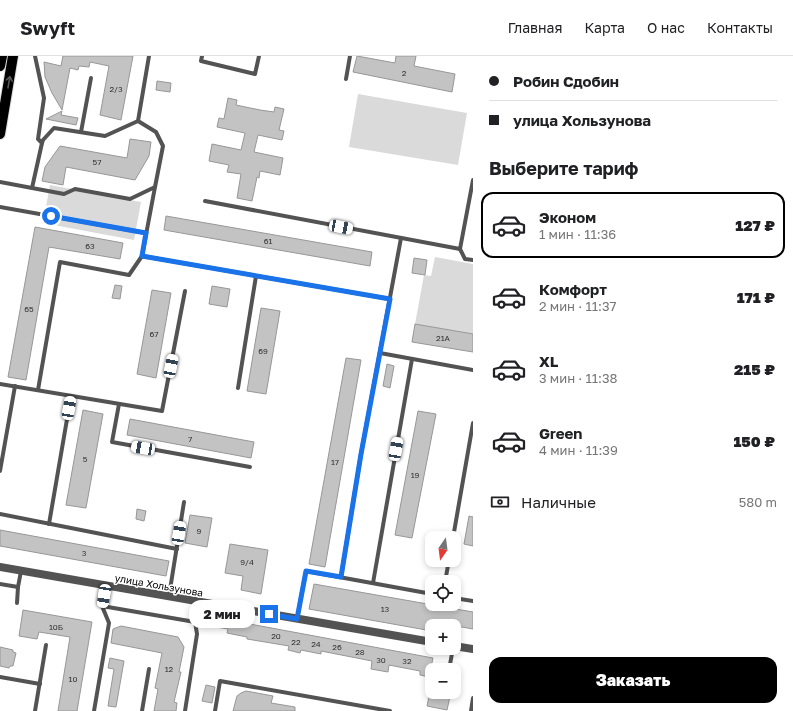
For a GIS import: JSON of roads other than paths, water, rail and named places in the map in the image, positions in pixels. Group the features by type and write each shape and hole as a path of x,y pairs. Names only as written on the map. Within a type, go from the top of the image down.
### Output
{"main road":[{"path":"0,66 2,56"},
{"path":"0,134 13,56"}],"street":[{"name":"улица Хользунова","path":"0,567 425,641"},
{"path":"461,648 473,649"}],"lane":[{"path":"35,56 44,98 38,139 42,143"},
{"path":"138,121 149,56"},
{"path":"202,56 201,61 255,74 258,56"},
{"path":"346,79 350,56"},
{"path":"81,132 91,78"},
{"path":"32,188 43,140 54,128 105,136 138,121"},
{"path":"38,390 60,262 129,274 142,256 163,146 156,132 138,121"},
{"path":"473,180 460,249 465,259 473,260"},
{"path":"0,182 64,194 75,189 130,199 155,186"},
{"path":"205,201 460,249"},
{"path":"0,207 146,233"},
{"path":"341,577 361,454 401,238"},
{"path":"142,256 390,299"},
{"path":"238,388 256,276"},
{"path":"0,384 162,411 185,291"},
{"path":"380,353 473,370"},
{"path":"373,583 412,359"},
{"path":"0,471 15,386"},
{"path":"49,524 71,396"},
{"path":"119,404 112,442 250,467"},
{"path":"454,531 473,423"},
{"path":"169,597 184,502"},
{"path":"0,514 177,549"},
{"path":"17,603 21,571"},
{"path":"297,619 306,571 425,593"},
{"path":"0,584 18,587"},
{"path":"94,711 109,623 102,606 106,586"},
{"path":"461,599 473,601"},
{"path":"185,711 197,634 195,622 199,602"},
{"path":"102,606 195,622"},
{"path":"35,711 46,645"},
{"path":"142,711 149,669"},
{"path":"0,677 40,684"},
{"path":"215,711 220,681 390,711"},
{"path":"471,711 473,698"}]}
